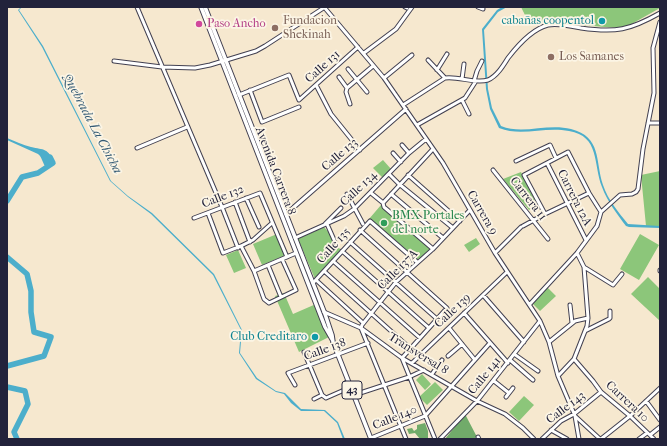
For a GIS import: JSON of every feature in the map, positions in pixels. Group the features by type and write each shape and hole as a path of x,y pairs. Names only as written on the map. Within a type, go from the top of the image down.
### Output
{"main road":[{"name":"Avenida Carrera 8","path":"200,7 239,95 324,312 333,342"},
{"name":"Avenida Carrera 8","path":"205,7 296,253 371,438"}],"street":[{"path":"136,7 222,207 240,247 254,271 264,299 269,303 296,290 282,259"},
{"path":"114,62 162,67 195,68 265,46 325,7"},
{"name":"Carrera 9","path":"325,7 384,78 455,182 495,253 540,321 549,342 558,376 574,415 601,439"},
{"path":"407,7 408,13"},
{"path":"364,53 396,29 412,7"},
{"path":"478,7 483,9"},
{"path":"403,105 445,78 451,77 475,81 486,80 493,77 532,32 548,25 570,26 604,31 617,30 634,26 660,13"},
{"path":"530,304 577,253 597,226 601,212 620,195 632,194 638,189 654,93 654,48 660,22"},
{"name":"Calle 131","path":"250,90 288,75 290,76 300,100 358,47"},
{"path":"438,70 447,54"},
{"path":"384,78 412,55"},
{"path":"428,60 445,78"},
{"path":"417,125 465,98 475,81 477,71 482,61"},
{"path":"462,79 464,64"},
{"path":"347,88 373,66"},
{"path":"348,69 367,92"},
{"path":"339,77 347,88 346,92 350,104"},
{"path":"316,85 331,114 360,150"},
{"path":"239,95 250,90 262,122 299,107"},
{"path":"462,100 469,114"},
{"name":"Calle 133","path":"286,214 406,109"},
{"path":"648,123 660,123"},
{"path":"137,148 187,127"},
{"name":"Calle 134","path":"295,238 344,216 354,209 409,153 426,139"},
{"path":"402,145 409,153"},
{"path":"516,162 550,145 556,158"},
{"path":"433,149 383,203 384,207 433,249"},
{"path":"545,214 524,175 568,152 589,193 601,212"},
{"path":"393,153 401,162"},
{"name":"Carrera 12A","path":"547,163 586,240"},
{"name":"Carrera 11","path":"493,170 548,239"},
{"path":"389,174 453,228"},
{"path":"408,175 460,221"},
{"name":"Calle 132","path":"194,218 260,192 272,223"},
{"path":"371,193 382,202"},
{"path":"495,253 522,226 589,193"},
{"path":"347,194 363,224"},
{"path":"391,194 443,238"},
{"path":"246,198 259,228"},
{"path":"235,202 250,242"},
{"path":"335,242 325,224 341,208"},
{"name":"Calle 137A","path":"362,322 406,271 433,249 470,210"},
{"path":"208,213 223,252 240,247 250,242 272,223 287,257"},
{"name":"Calle 135","path":"313,284 369,221 417,262"},
{"path":"360,230 447,308 402,358 435,439"},
{"path":"350,242 437,319"},
{"path":"342,251 429,328"},
{"path":"254,271 296,253"},
{"path":"558,376 574,359 585,331 588,318 584,267 577,253"},
{"path":"333,261 420,338"},
{"path":"268,265 281,297"},
{"path":"584,267 613,285 622,274"},
{"path":"324,271 411,349"},
{"name":"Calle 139","path":"412,362 507,272"},
{"path":"316,280 362,322 361,328 385,384 406,439"},
{"path":"483,295 524,342"},
{"path":"570,305 572,323"},
{"path":"585,331 609,319 610,311"},
{"name":"Transversal 8","path":"324,312 361,328 402,358 412,362 477,401 502,412 519,424 534,439"},
{"path":"464,313 509,362 533,380"},
{"path":"549,342 572,323 588,318"},
{"name":"Calle 141","path":"440,439 494,381 540,321"},
{"path":"449,328 475,360"},
{"name":"Calle 138","path":"295,385 288,373 368,343"},
{"name":"Calle 140","path":"371,438 425,416 490,343"},
{"path":"448,356 462,344"},
{"path":"304,352 322,395 326,398 351,387"},
{"path":"514,354 538,371"},
{"name":"Carrera 10","path":"574,359 601,392 630,416 654,439"},
{"path":"432,374 442,360"},
{"path":"354,395 409,377 424,370"},
{"path":"494,381 509,393"},
{"path":"506,397 513,388"},
{"path":"601,439 630,416 660,388"},
{"name":"Calle 143","path":"542,439 561,421 574,415 601,392"},
{"path":"314,399 322,395"},
{"path":"646,401 660,420"},
{"path":"574,415 579,439"},
{"path":"639,439 660,427"},
{"path":"551,430 567,439"}],"green space":[{"path":"521,7 660,8 628,26 618,28 528,21"},
{"path":"383,160 391,169 383,178 373,168"},
{"path":"660,171 660,227 646,226 641,175"},
{"path":"521,172 537,205 529,210 503,179"},
{"path":"381,205 432,249 421,258 415,260 369,219"},
{"path":"324,227 333,237 333,242 341,250 315,279 298,239"},
{"path":"277,234 286,255 262,265 253,244"},
{"path":"640,234 659,245 639,280 620,269"},
{"path":"476,238 480,244 469,252 464,245"},
{"path":"238,250 246,268 234,273 226,255"},
{"path":"648,277 660,289 660,321 631,294"},
{"path":"547,287 556,296 540,311 532,303"},
{"path":"284,293 293,314 316,304 329,337 299,352 275,296"},
{"path":"422,374 431,384 425,390 416,380"},
{"path":"435,382 443,390 427,405 419,397"},
{"path":"524,396 534,405 519,421 509,412"},
{"path":"465,414 477,437 473,439 445,439"},
{"path":"425,423 428,431 428,438 420,439 415,433 409,434 407,429 412,428 414,431 417,429 417,425"}],"water":[{"path":"21,7 19,10 43,46 111,181 128,196 152,213 214,274 242,330 240,353 257,378 276,391 285,393 301,409 325,410 338,422 345,439 343,439 337,423 324,411 301,411 291,403 284,394 276,392 256,379 239,353 241,330 213,275 151,214 128,197 110,181 42,47 18,10"},
{"path":"502,7 507,7 498,12 484,30 488,89 492,108 501,126 518,129 553,127 571,129 581,133 593,144 605,191 628,224 660,226 660,228 626,226 612,207 604,192 591,145 579,134 560,130 516,132 499,128 490,109 486,89 482,29 497,10"},
{"path":"7,138 28,146 45,150 50,154 54,162 47,168 38,154 7,140"}],"waterway":[{"path":"7,201 22,177 38,173 53,163 50,157"},
{"path":"7,257 27,274 31,291 31,312 34,332 51,337 44,356 7,366"},
{"path":"7,387 25,391 28,404 14,432 17,439"}],"place":[{"name":"cabañas coopentol","path":"602,21"},
{"name":"Paso Ancho","path":"199,24"},
{"name":"Fundacion Shekinah","path":"275,28"},
{"name":"Los Samanes","path":"551,57"},
{"name":"BMX Portales del norte","path":"384,223"},
{"name":"Club Creditaro","path":"315,337"}],"water label":[{"name":"Quebrada La Chicha","path":"92,124"}]}
